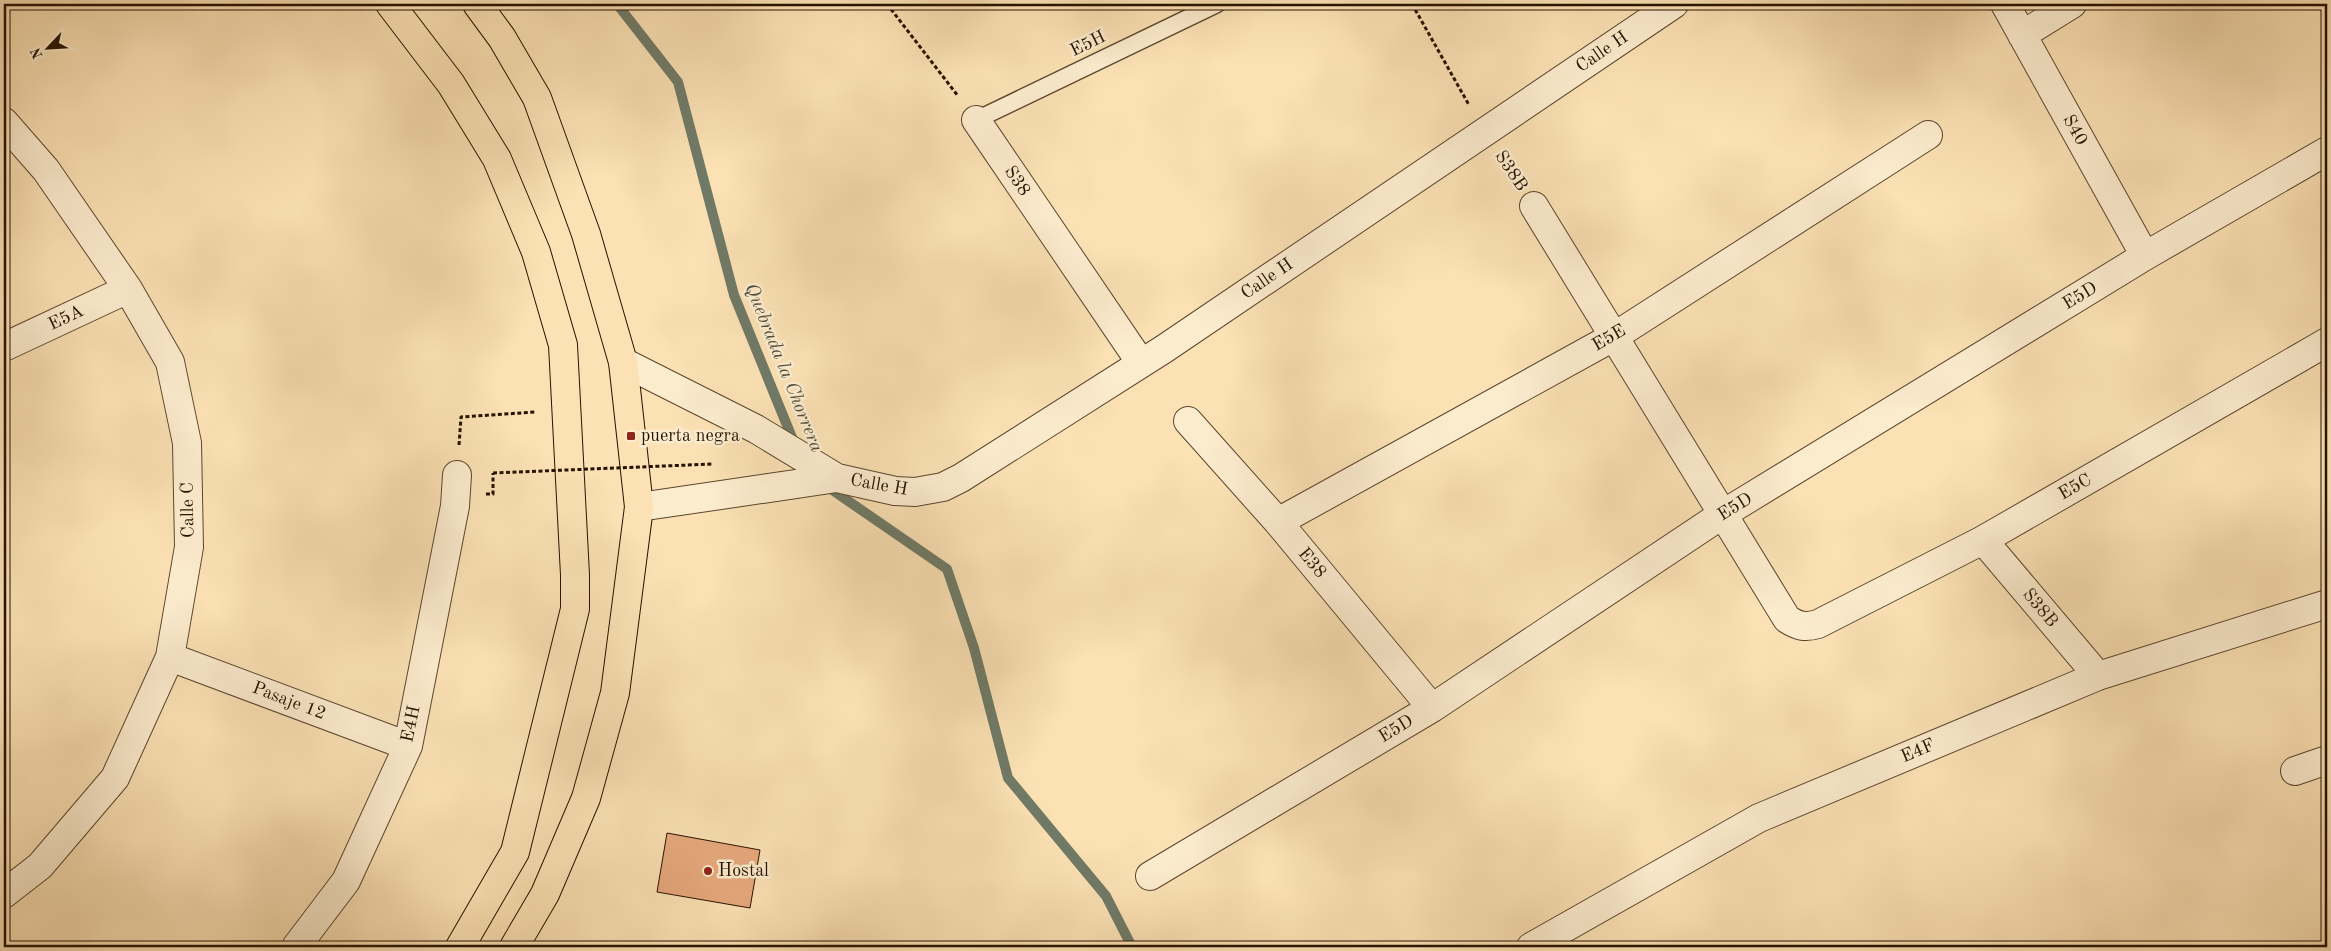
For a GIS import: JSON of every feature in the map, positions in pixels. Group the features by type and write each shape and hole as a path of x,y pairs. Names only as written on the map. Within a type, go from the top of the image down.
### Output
{"main road":[{"path":"390,4 452,84 497,160 536,252 563,345 575,575 575,609 515,852 460,947"},
{"path":"477,4 502,38 537,98 586,234 622,362 639,507 615,693 588,789 545,894 514,947"}],"street":[{"name":"Calle H","path":"622,362 756,429 838,478 896,491 915,492 943,487 961,478 1141,363 1674,4"},
{"name":"S40","path":"2005,4 2145,256"},
{"path":"2022,35 2072,4"},
{"name":"S38","path":"976,120 1141,363"},
{"name":"Calle C","path":"4,122 46,170 128,289 170,362 187,443 189,547 170,657 115,778 40,866 4,894"},
{"name":"E5E","path":"1278,522 1615,336 1928,135"},
{"name":"E5D","path":"1150,876 1432,708 1723,514 2145,256 2327,151"},
{"name":"S38B","path":"1534,206 1787,619 1796,625 1807,627 1818,624"},
{"name":"E5A","path":"4,347 128,289"},
{"name":"E5C","path":"1818,624 1983,540 2327,342"},
{"name":"E38","path":"1188,421 1278,522 1432,708"},
{"name":"E4H","path":"296,947 346,881 408,746 455,506 457,475"},
{"name":"Calle H","path":"639,507 838,478"},
{"name":"S38B","path":"1983,540 2098,676"},
{"name":"E4F","path":"1531,947 1759,818 2098,676 2327,604"},
{"name":"Pasaje 12","path":"170,657 408,746"},
{"path":"2295,771 2327,760"}],"lane":[{"name":"E5H","path":"976,120 1217,4"}],"path":[{"path":"887,4 976,120"},
{"name":"S38B","path":"1412,4 1484,132 1534,206"},
{"path":"461,417 566,411"},
{"path":"493,494 492,473 713,464"}],"building":[{"name":"Hostal","path":"667,833 760,850 750,908 657,892"}],"waterway":[{"name":"Quebrada la Chorrera","path":"617,4 678,82 734,295 795,445"},
{"name":"Quebrada la Chorrera","path":"825,485 947,569 974,648 1008,778 1106,896 1132,947"}],"place":[{"name":"puerta negra","path":"631,436"},
{"name":"Hostal","path":"708,871"}]}
